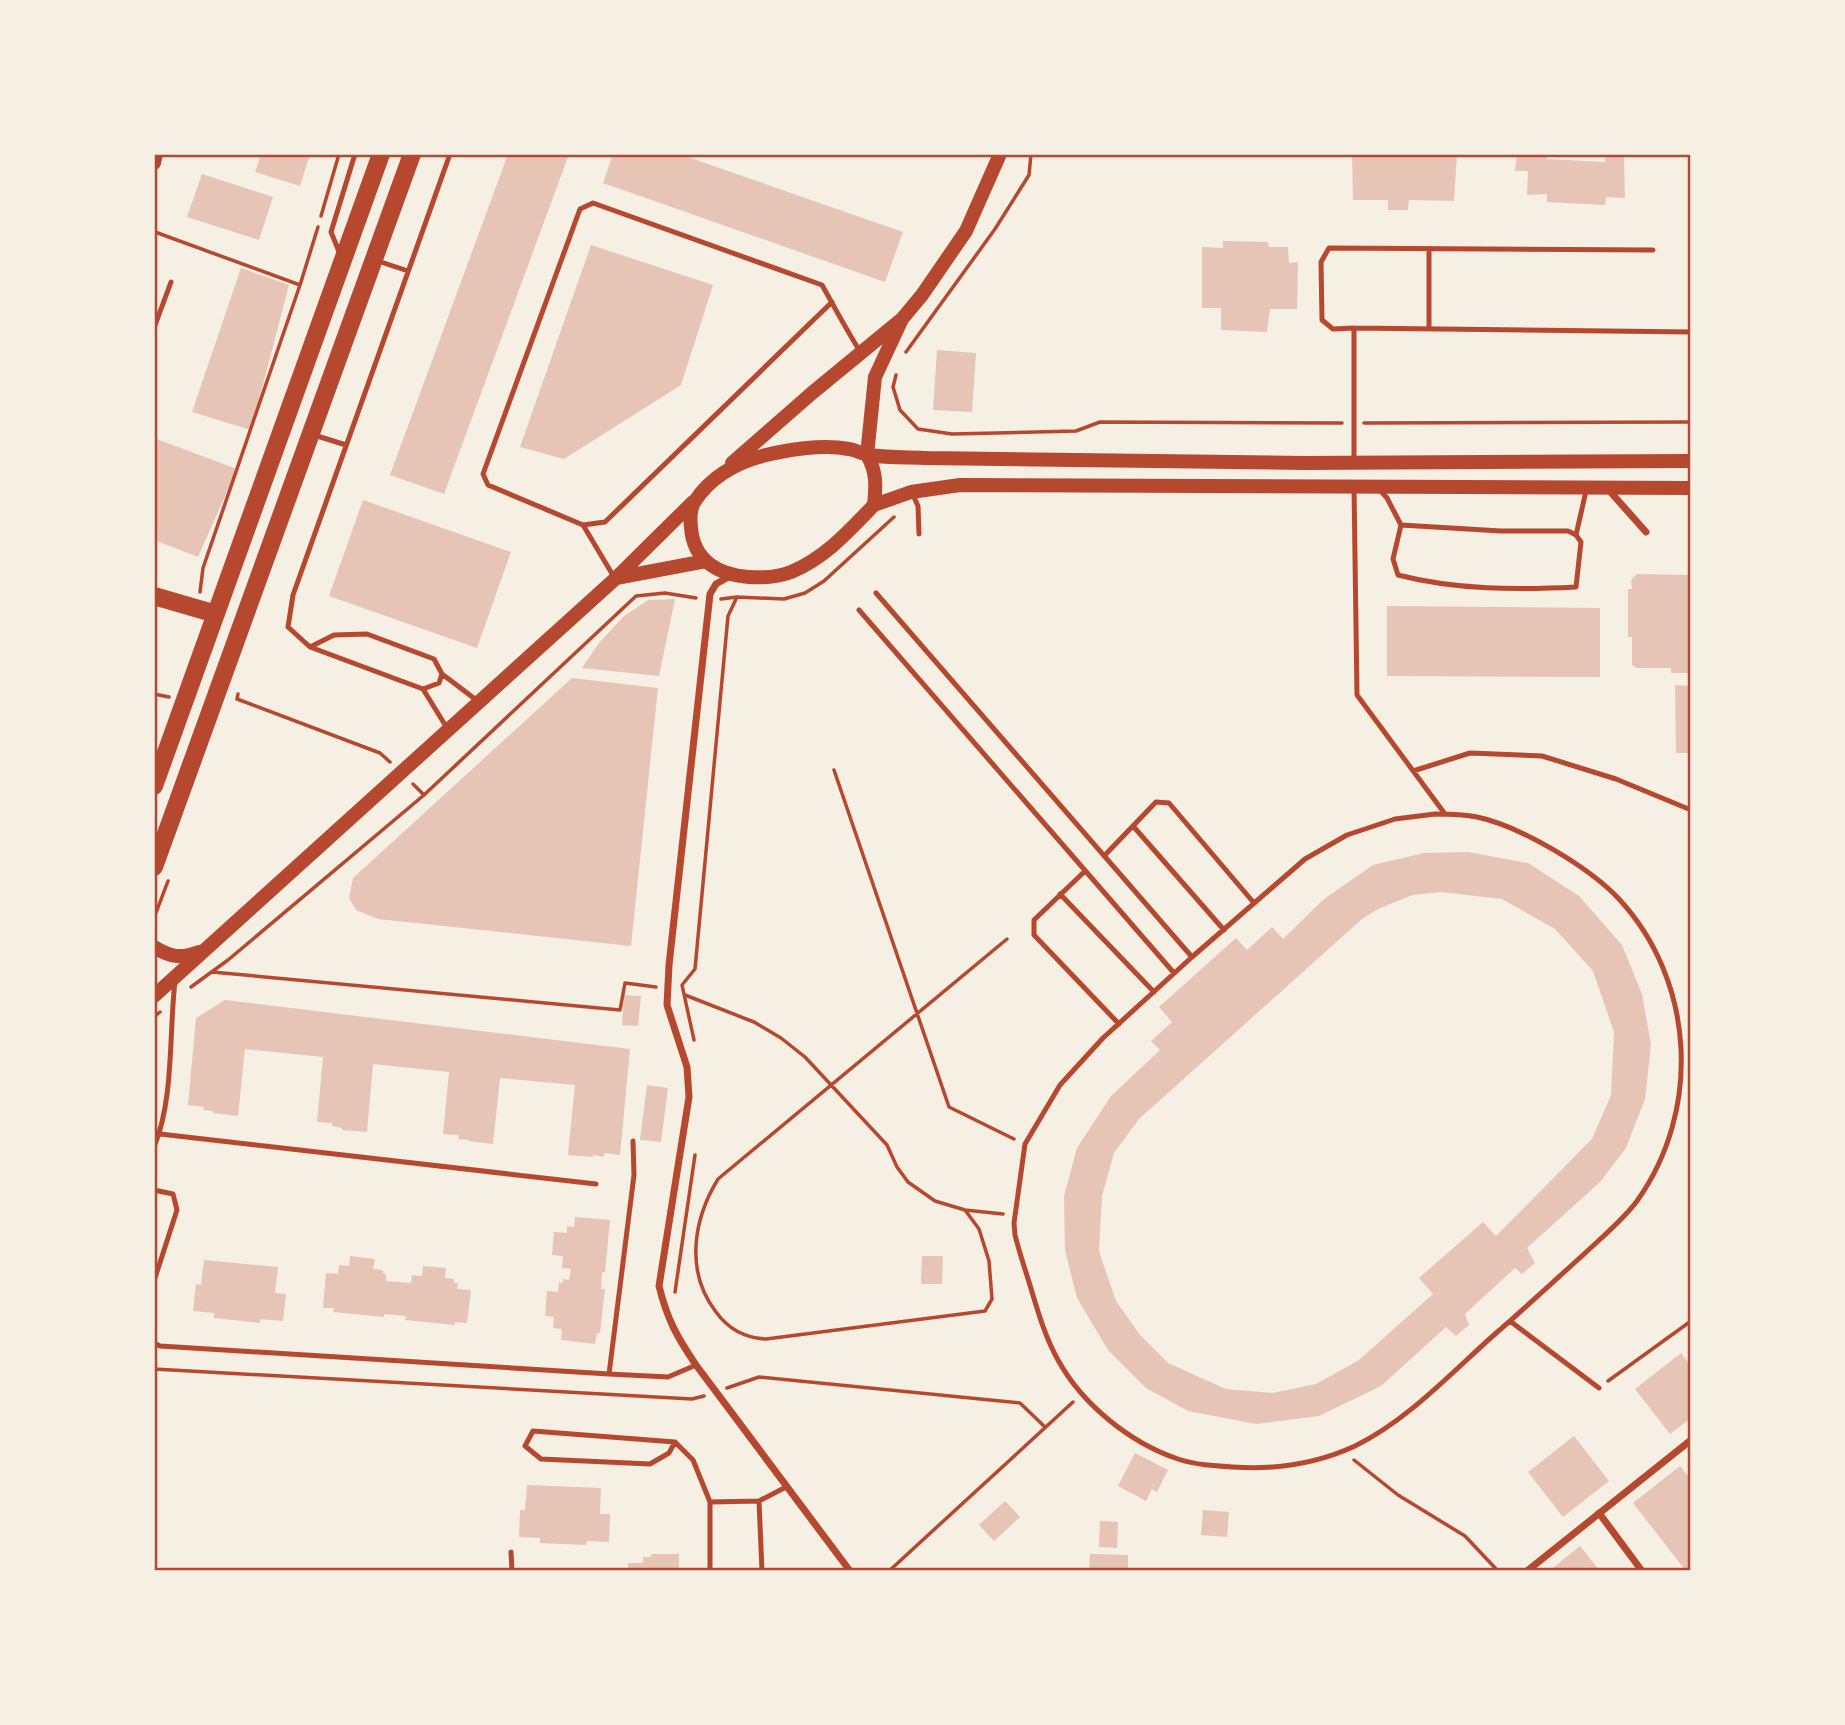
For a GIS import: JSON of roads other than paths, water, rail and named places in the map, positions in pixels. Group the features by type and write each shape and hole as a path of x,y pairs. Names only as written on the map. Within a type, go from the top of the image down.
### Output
{"highway":[{"path":"154,786 381,154"},
{"path":"154,867 412,154"},
{"path":"154,596 216,614"}],"main road":[{"path":"154,163 156,154"},
{"path":"154,996 615,579 726,469 902,320 966,231 1000,154"},
{"path":"874,505 876,478 867,454 875,377 902,320"},
{"path":"726,469 768,454 842,448 867,454 928,458 1354,463 1691,461"},
{"path":"694,502 692,536 696,549 706,561 718,571 765,578 785,574 828,551 874,505 911,492 965,485 1691,488"},
{"path":"615,579 706,561"},
{"path":"154,947 170,956 179,957 197,953 206,947"}],"street":[{"path":"1607,488 1646,532"},
{"path":"732,575 716,584 709,600 667,989 667,1005 687,1068 689,1097 659,1286 666,1315 696,1366 850,1571"},
{"path":"1527,1571 1691,1440"},
{"path":"1599,1513 1642,1571"}],"lane":[{"path":"343,260 331,232 355,154"},
{"path":"449,729 422,689 310,647 288,627 293,595 450,154"},
{"path":"832,302 605,522 583,525 488,485 484,474 580,209 593,203 822,285 832,302 861,354"},
{"path":"1653,250 1329,248 1321,262 1322,320 1333,328 1691,332"},
{"path":"1429,249 1429,329"},
{"path":"374,259 408,271"},
{"path":"154,328 171,282"},
{"path":"1354,328 1354,463"},
{"path":"311,434 346,446"},
{"path":"1354,487 1357,695 1446,814"},
{"path":"1377,487 1387,498 1401,525 1393,559 1398,575 1427,582 1485,588 1576,587 1581,542 1568,531 1401,525"},
{"path":"1576,536 1586,488"},
{"path":"911,492 918,506 919,534"},
{"path":"583,525 615,579"},
{"path":"876,593 1192,957"},
{"path":"859,610 1174,973"},
{"path":"310,647 334,635 367,634 434,659 442,674 479,702"},
{"path":"422,689 439,683 442,674"},
{"path":"1413,771 1471,753 1542,756 1616,779 1691,810"},
{"path":"1104,856 1156,802 1169,803 1254,903"},
{"path":"1446,814 1476,817 1504,826 1558,854 1606,887 1632,915 1656,951 1671,985 1679,1020 1680,1078 1677,1105 1667,1141 1646,1187 1628,1212 1403,1415 1366,1440 1343,1451 1281,1467 1234,1467 1188,1462 1166,1454 1135,1438 1082,1394 1059,1363 1040,1319 1017,1243 1015,1215 1025,1144 1060,1085 1119,1024 1254,903 1305,859 1346,835 1395,819 1446,814"},
{"path":"1133,826 1224,930"},
{"path":"1085,871 1034,920 1034,935 1119,1024"},
{"path":"1060,894 1154,992"},
{"path":"154,1147 160,1134 165,1104 175,978"},
{"path":"160,1134 596,1184"},
{"path":"609,1374 634,1175 633,1141"},
{"path":"154,1190 173,1194 177,1210 154,1281"},
{"path":"1510,1321 1598,1388"},
{"path":"154,1343 160,1346 668,1377 696,1366"},
{"path":"675,1442 669,1453 650,1464 541,1459 525,1446 533,1431 675,1442 693,1460 710,1502 710,1571"},
{"path":"710,1502 759,1501 786,1487"},
{"path":"759,1501 762,1571"},
{"path":"510,1552 512,1571"}]}
